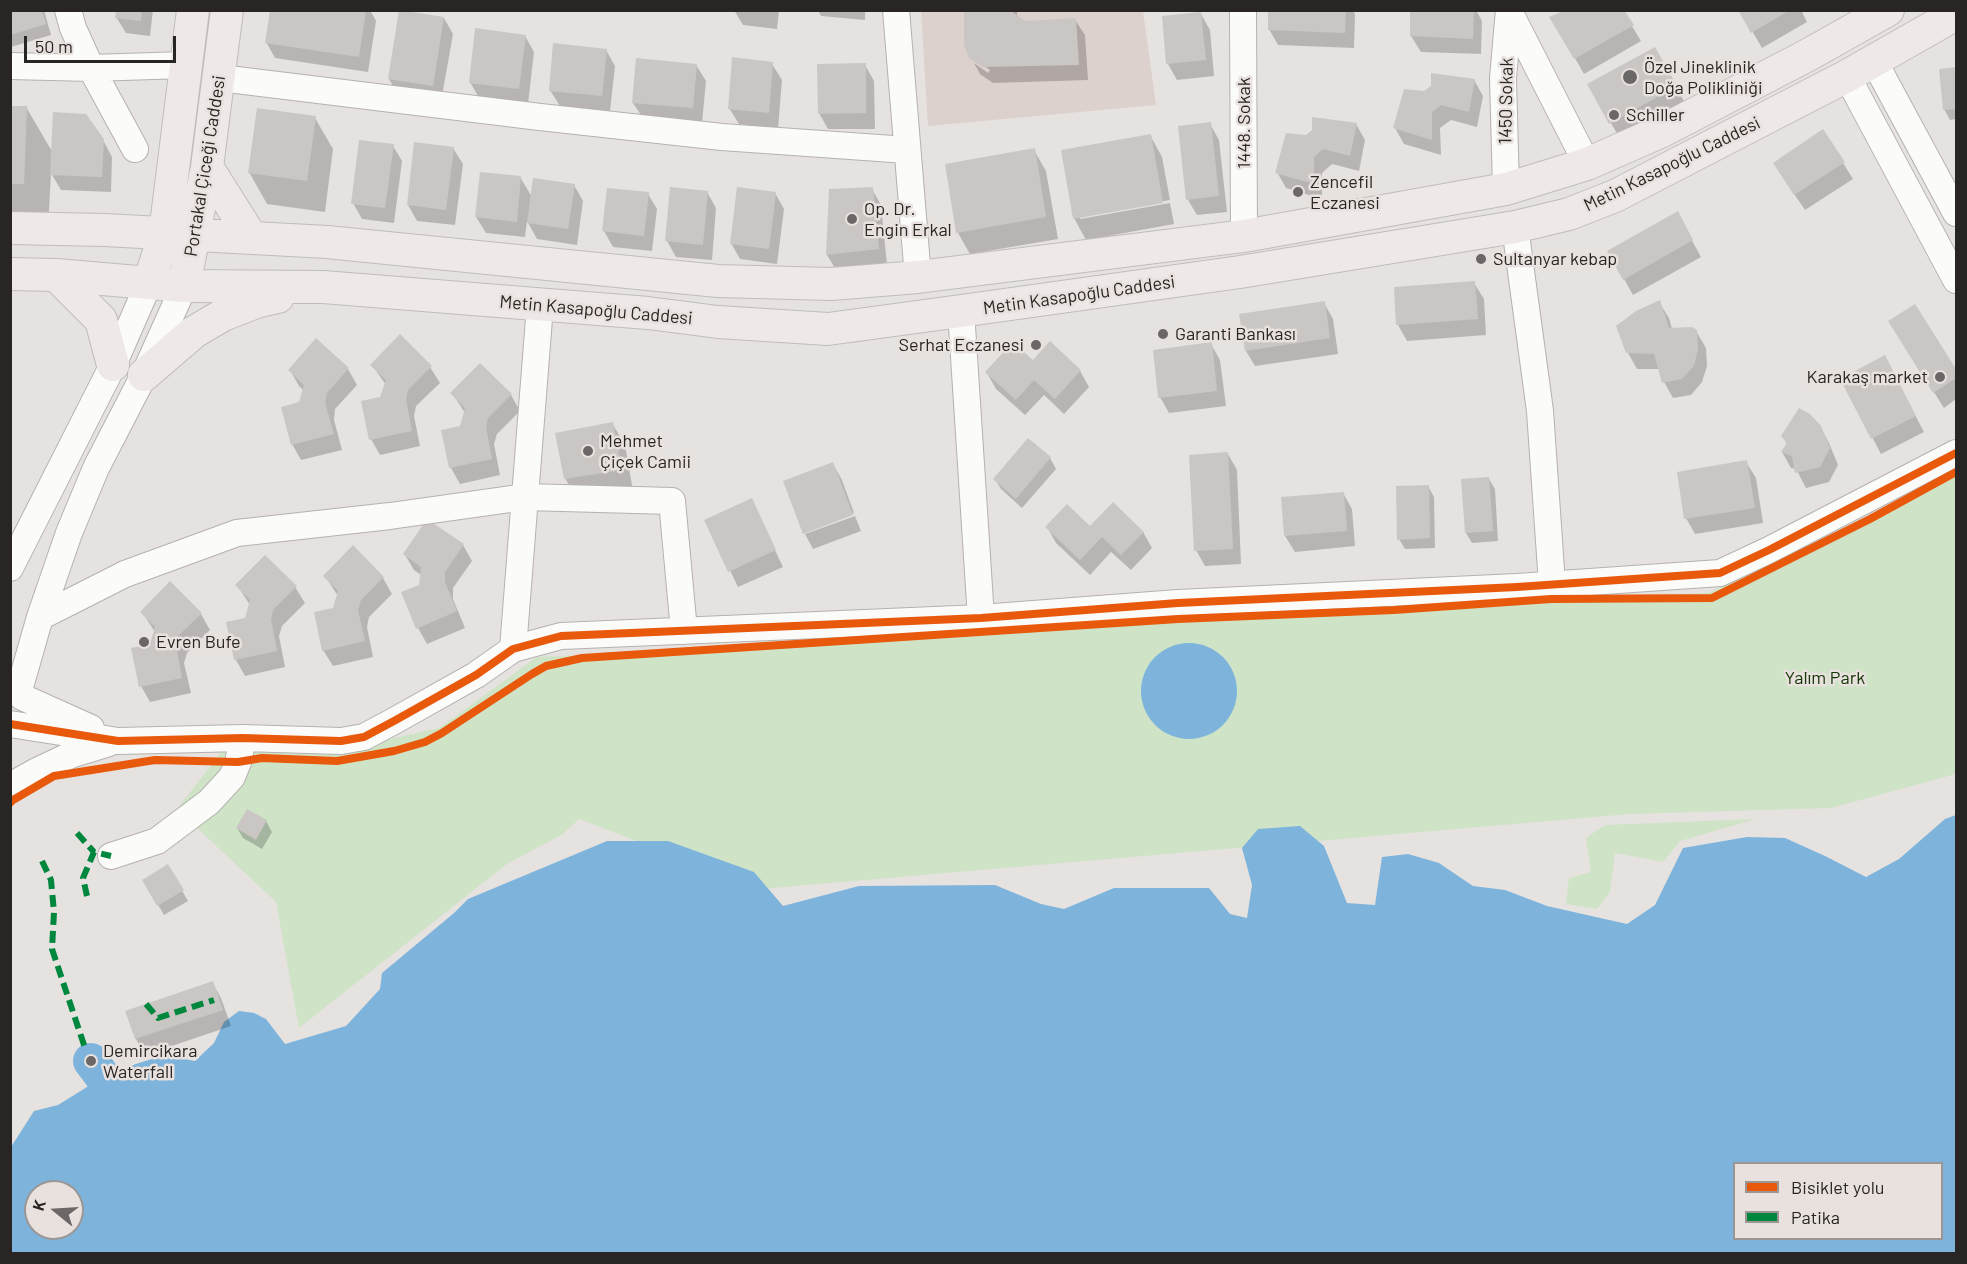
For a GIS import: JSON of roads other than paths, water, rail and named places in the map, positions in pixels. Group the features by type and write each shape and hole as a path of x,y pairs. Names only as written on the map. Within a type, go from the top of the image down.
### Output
{"main road":[{"name":"Portakal Çiceği Caddesi","path":"184,286 171,234 173,168 192,10"},
{"name":"Portakal Çiceği Caddesi","path":"149,283 171,234 207,167 227,10"},
{"name":"Metin Kasapoğlu Caddesi","path":"10,228 105,230 327,242 718,281 831,284 918,277 1244,236 1506,189 1587,164 1662,131 1850,20 1888,10"},
{"name":"Metin Kasapoğlu Caddesi","path":"10,274 56,275 184,286 323,287 648,313 718,322 828,329 1240,272 1515,227 1569,214 1615,196 1847,76 1956,14"},
{"path":"207,167 251,237"},
{"path":"105,230 132,221 155,202 173,168"},
{"path":"56,275 101,320 113,364"},
{"path":"144,375 194,332 223,315 256,302 323,287"}],"street":[{"path":"68,10 91,68 135,149"},
{"path":"896,10 918,277"},
{"name":"1448. Sokak","path":"1243,10 1244,236"},
{"name":"1450 Sokak","path":"1509,12 1587,164"},
{"name":"1450 Sokak","path":"1506,189 1503,78 1509,12"},
{"path":"1874,61 1956,213"},
{"path":"10,66 91,68 185,65"},
{"path":"1847,76 1956,280"},
{"path":"220,78 700,134 907,150"},
{"path":"1515,227 1540,411 1552,584"},
{"path":"10,568 113,364 149,283"},
{"path":"184,286 144,375 96,468 69,533 18,686 21,706 10,723 118,741 243,738 341,741 364,737 476,675 513,649 561,636 981,618 1178,603 1414,592 1720,573 1956,453"},
{"path":"513,649 540,306"},
{"path":"961,311 981,618"},
{"path":"40,617 125,574 237,533 525,498 672,501 684,631"},
{"path":"18,686 118,741"},
{"path":"111,856 157,841 209,802 232,777 243,738"},
{"path":"10,786 73,754 118,741"}],"water":[{"path":"1189,643 1207,647 1223,657 1233,673 1237,691 1233,709 1223,725 1207,735 1189,739 1171,735 1155,725 1145,709 1141,691 1145,673 1155,657 1171,647"},
{"path":"1956,815 1956,1253 11,1253 11,1147 34,1111 58,1105 103,1077 164,1055 195,1061 214,1043 224,1022 239,1011 254,1013 266,1019 285,1044 346,1026 380,989 382,973 468,899 607,841 668,841 754,872 783,906 859,886 995,885 1041,904 1064,909 1114,888 1209,888 1230,914 1247,918 1252,885 1242,848 1258,829 1300,826 1324,846 1347,903 1375,905 1382,857 1408,854 1439,863 1473,886 1505,890 1547,906 1627,924 1655,905 1683,848 1747,837 1785,838 1866,877 1899,859 1945,819"}],"waterway":[{"path":"91,1061 103,1077"}],"place":[{"name":"Özel Jineklinik Doğa Polikliniği","path":"1630,77"},
{"name":"Schiller","path":"1614,115"},
{"name":"Zencefil Eczanesi","path":"1298,192"},
{"name":"Op. Dr. Engin Erkal","path":"852,219"},
{"name":"Sultanyar kebap","path":"1481,259"},
{"name":"Garanti Bankası","path":"1163,334"},
{"name":"Serhat Eczanesi","path":"1036,345"},
{"name":"Karakaş market","path":"1940,377"},
{"name":"Mehmet Çiçek Camii","path":"588,451"},
{"name":"Evren Bufe","path":"144,642"},
{"name":"Demircikara Waterfall","path":"91,1061"}],"park label":[{"name":"Yalım Park","path":"1825,678"}]}
